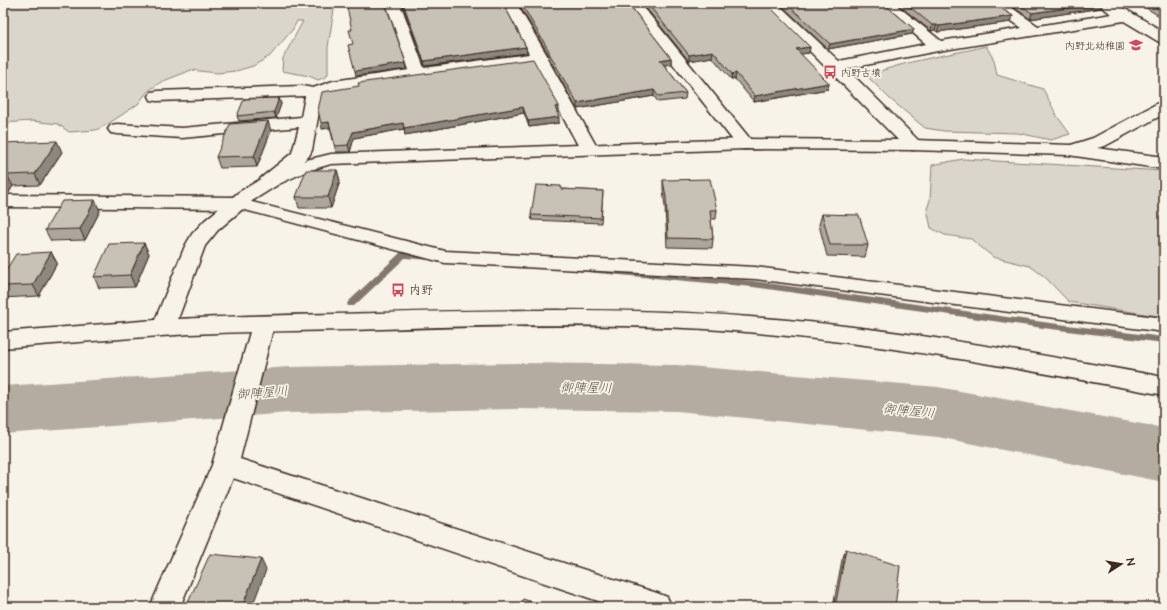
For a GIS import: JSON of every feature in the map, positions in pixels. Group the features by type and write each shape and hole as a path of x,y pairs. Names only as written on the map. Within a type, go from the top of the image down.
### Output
{"street":[{"path":"393,3 418,73"},
{"path":"509,3 540,57 589,149"},
{"path":"632,3 745,144"},
{"path":"769,3 835,66 913,145"},
{"path":"885,3 938,46"},
{"path":"996,3 1036,31"},
{"path":"1105,3 1164,39"},
{"path":"835,66 938,46 1126,16"},
{"path":"157,96 302,91 314,93 333,86 540,57"},
{"path":"163,327 197,242 207,228 236,203 268,182 300,156 303,150 314,93"},
{"path":"1068,150 1099,142 1164,108"},
{"path":"116,130 182,133 309,121"},
{"path":"268,182 304,166 331,159 745,144 913,145 1068,150 1164,163"},
{"path":"3,201 236,203"},
{"path":"3,340 163,327 566,316 751,324 838,333 1050,366 1164,386"},
{"path":"165,607 225,465 263,325"},
{"path":"225,465 657,607"}],"lane":[{"path":"236,203 446,257 755,273 1164,325"}],"shaded area":[{"path":"3,3 335,3 328,47 328,74 326,77 318,80 309,76 282,71 283,58 303,21 297,21 293,29 270,56 253,66 236,71 217,73 191,70 161,82 147,92 138,104 108,124 96,130 69,132 58,124 32,121 3,123"},
{"path":"986,46 994,60 997,75 1043,89 1057,116 1070,134 1051,140 1018,133 944,131 925,128 889,98 867,76 911,62"},
{"path":"963,159 1164,171 1164,317 1069,302 1045,277 1030,266 993,257 971,239 945,235 931,228 927,209 930,200 932,165"}],"building":[{"path":"346,3 385,3 406,63 355,71 348,45 353,44 349,30 352,30"},
{"path":"403,3 503,3 526,47 424,61"},
{"path":"521,3 628,3 671,58 660,60 686,93 658,96 654,90 577,103"},
{"path":"647,3 766,3 810,47 796,49 829,83 755,96 736,73 732,74 713,51 689,55"},
{"path":"786,3 883,3 914,29 830,44"},
{"path":"905,3 993,3 1013,16 939,26 932,25"},
{"path":"1017,3 1101,3 1032,13"},
{"path":"1149,3 1164,3 1164,12"},
{"path":"533,59 559,106 555,107 559,117 528,121 523,107 404,128 403,123 353,132 348,145 335,146 329,122 321,123 318,110 322,92 359,86 358,83"},
{"path":"279,98 274,112 237,116 244,99"},
{"path":"268,121 254,156 216,157 230,124"},
{"path":"57,141 35,174 7,175 3,181 3,143"},
{"path":"306,170 337,170 328,197 296,197"},
{"path":"710,179 717,210 710,210 713,239 668,238 666,197 663,180"},
{"path":"536,185 561,186 561,189 603,191 601,218 531,215"},
{"path":"95,200 80,229 45,230 62,201"},
{"path":"822,214 859,215 868,245 830,245"},
{"path":"144,243 130,275 94,277 109,244"},
{"path":"51,252 33,285 3,286 3,275 16,254"},
{"path":"846,549 900,566 895,607 835,607"},
{"path":"210,554 261,559 242,607 186,607"},
{"path":"523,599 546,607 519,607"}],"waterway":[{"path":"351,304 403,255 431,257"},
{"path":"578,269 753,284 1043,325 1164,340"},
{"name":"御陣屋川","path":"3,410 289,390 518,386 677,388 938,412 1164,455"}],"place":[{"name":"内野北幼稚園","path":"1136,45"},
{"name":"内野古墳","path":"830,72"},
{"name":"内野","path":"398,290"}]}
